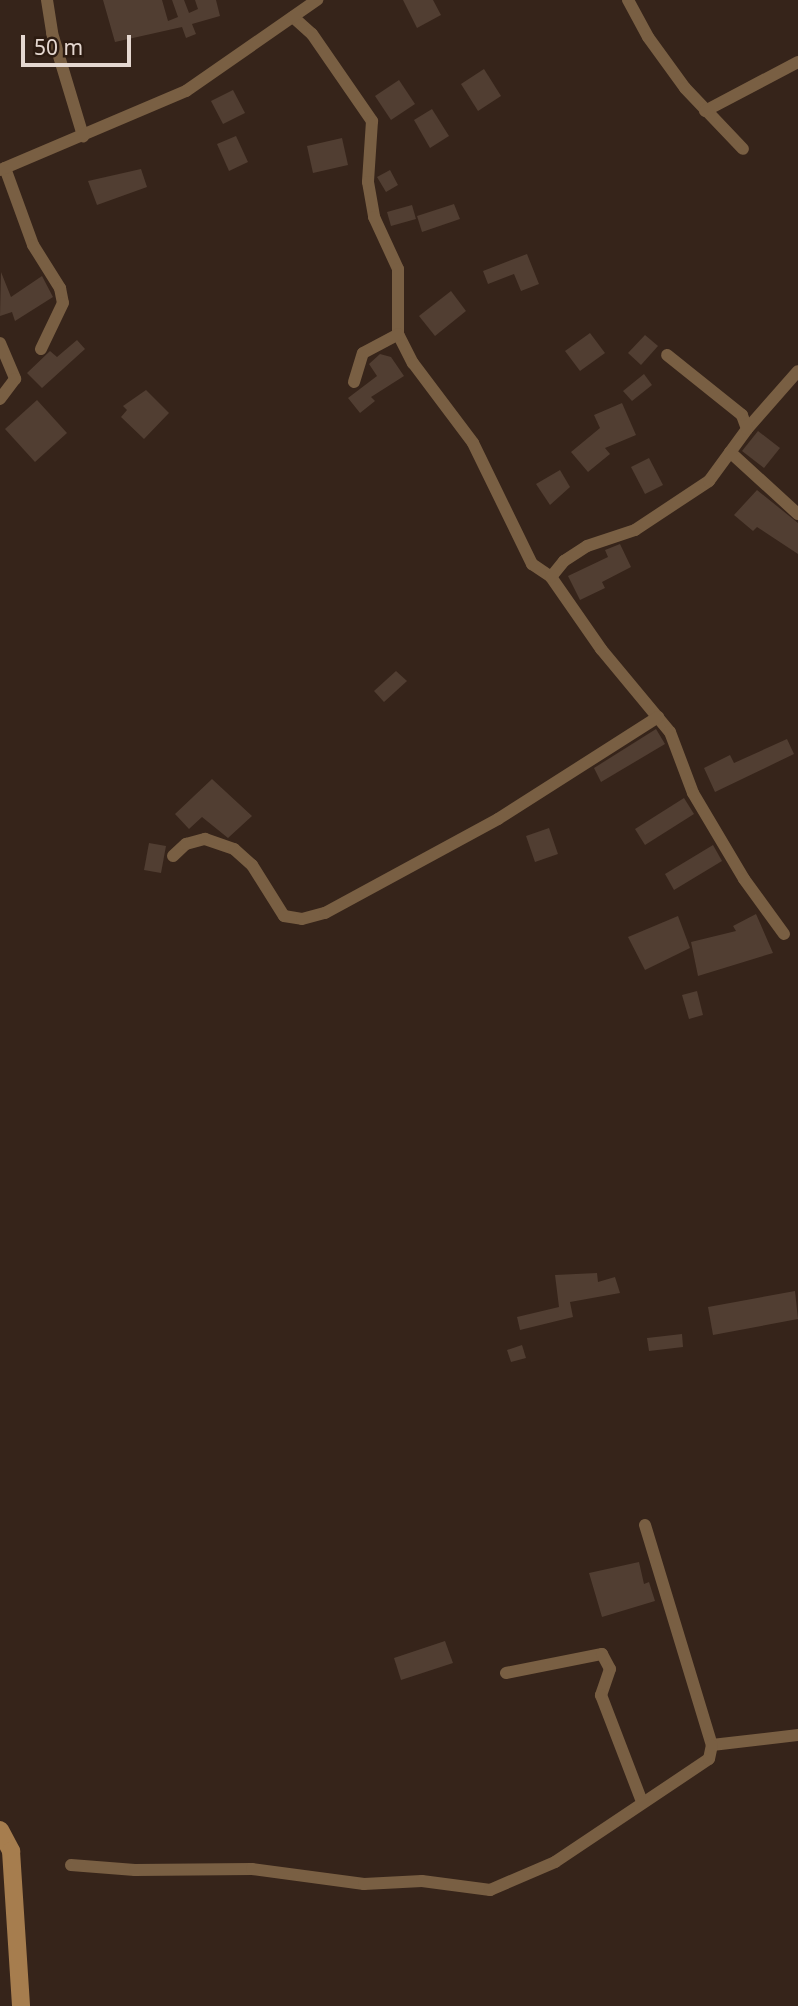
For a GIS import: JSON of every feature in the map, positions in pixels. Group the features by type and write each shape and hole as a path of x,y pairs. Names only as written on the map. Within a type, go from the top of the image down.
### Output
{"main road":[{"path":"0,1830 11,1851 21,2006"}],"street":[{"path":"47,0 52,33 83,136"},
{"path":"41,349 63,303 60,288 33,245 3,169 192,88 317,0"},
{"path":"628,0 648,37 705,111 743,149"},
{"path":"293,17 312,34 372,121 368,182 374,217 398,269 398,334 413,363 473,443 531,564 551,577 601,649 670,732 693,793 744,879 784,934"},
{"path":"705,111 798,62"},
{"path":"354,382 363,353 398,334"},
{"path":"0,343 15,379 0,399"},
{"path":"667,355 742,415 747,429"},
{"path":"551,577 564,561 587,546 635,530 709,481 747,429 798,371"},
{"path":"730,452 798,514"},
{"path":"173,856 187,844 205,839 234,849 252,865 284,916 302,919 325,913 498,818 658,717"},
{"path":"71,1865 135,1870 252,1869 364,1884 422,1881 490,1890 555,1862 642,1801 709,1759 712,1745 645,1525"},
{"path":"506,1673 602,1654 610,1669 601,1695 642,1801"},
{"path":"712,1745 798,1735"}],"building":[{"path":"103,0 162,0 168,21 178,17 172,0 184,0 189,13 198,9 195,0 216,0 220,16 192,24 196,34 186,38 182,27 115,42"},
{"path":"403,0 433,0 441,15 417,28"},
{"path":"484,69 501,96 478,111 461,84"},
{"path":"399,80 415,104 391,120 375,96"},
{"path":"233,90 245,113 223,124 211,101"},
{"path":"432,109 449,136 430,148 414,120"},
{"path":"236,136 248,162 229,171 217,144"},
{"path":"342,138 348,165 313,173 307,146"},
{"path":"141,169 147,187 97,205 88,181"},
{"path":"390,170 398,185 386,192 377,177"},
{"path":"454,204 460,219 422,232 417,216"},
{"path":"412,205 416,219 391,226 387,212"},
{"path":"527,254 539,284 521,291 514,274 488,284 483,271"},
{"path":"1,272 11,297 42,276 53,297 15,321 12,312 0,316"},
{"path":"451,291 466,311 435,336 419,316"},
{"path":"590,333 605,353 580,371 565,351"},
{"path":"645,335 658,346 641,365 628,353"},
{"path":"77,340 85,349 42,388 27,373 50,351 57,357"},
{"path":"380,354 391,357 404,376 371,397 375,401 360,413 348,398 377,376 369,364"},
{"path":"644,374 652,385 632,401 623,391"},
{"path":"146,390 169,413 144,439 121,417 127,410 123,406"},
{"path":"37,400 67,433 35,462 5,429"},
{"path":"622,403 636,435 605,448 610,454 588,472 571,452 600,428 594,415"},
{"path":"758,431 780,448 764,468 742,451"},
{"path":"649,458 663,485 645,494 631,467"},
{"path":"560,470 570,487 550,505 536,484"},
{"path":"757,490 798,523 798,554 757,527 753,531 734,515"},
{"path":"620,544 631,567 602,582 605,588 580,600 568,576 608,557 605,550"},
{"path":"396,671 407,681 384,702 374,691"},
{"path":"656,729 665,744 601,782 594,768"},
{"path":"787,739 794,754 715,792 704,768 730,755 734,763"},
{"path":"212,779 252,816 228,838 202,817 189,829 175,814"},
{"path":"684,798 694,814 645,845 635,829"},
{"path":"549,828 558,854 535,862 526,836"},
{"path":"149,843 166,846 161,873 144,870"},
{"path":"713,845 722,861 674,890 665,874"},
{"path":"756,914 773,953 698,976 691,942 736,931 733,926"},
{"path":"678,916 690,948 645,970 628,937"},
{"path":"697,991 703,1015 689,1019 682,995"},
{"path":"597,1273 598,1282 615,1277 620,1293 570,1302 573,1317 520,1330 517,1317 559,1307 555,1275"},
{"path":"795,1291 798,1319 713,1335 708,1307"},
{"path":"682,1334 683,1347 649,1351 647,1338"},
{"path":"522,1345 526,1358 511,1362 507,1350"},
{"path":"639,1562 644,1584 649,1582 655,1601 602,1617 589,1573"},
{"path":"445,1641 453,1663 401,1680 394,1658"}]}
